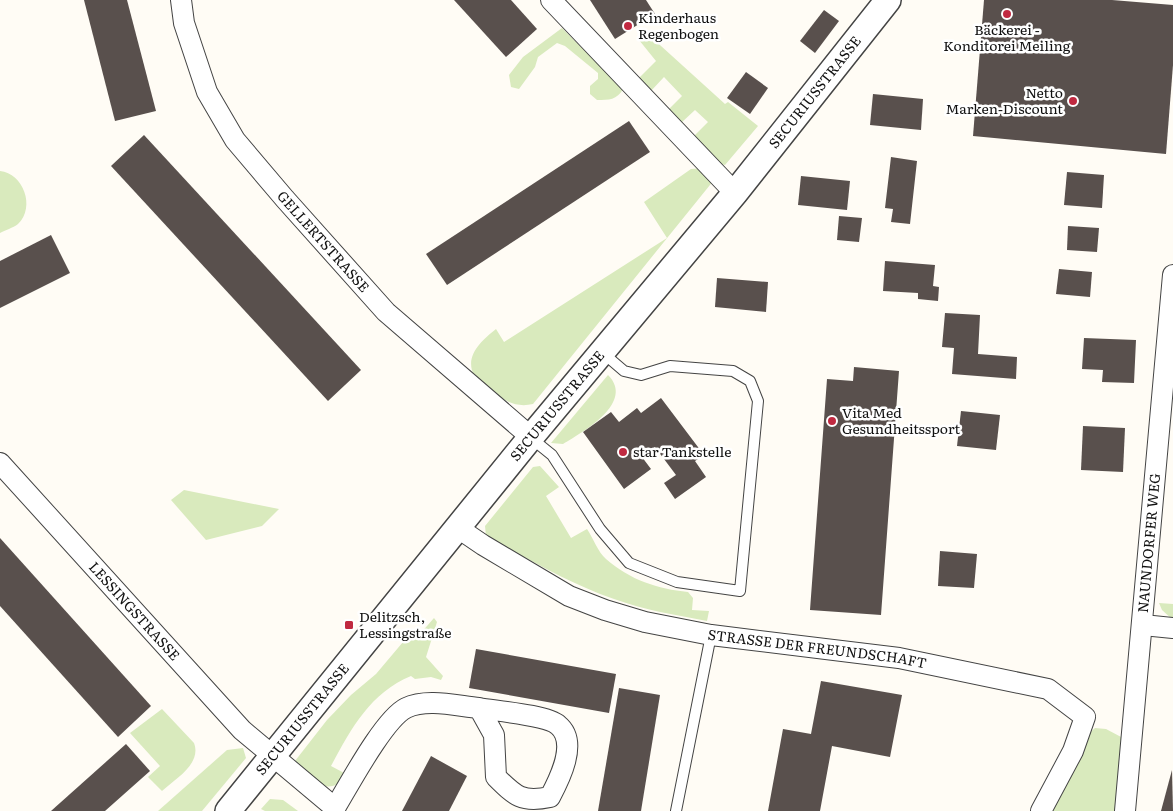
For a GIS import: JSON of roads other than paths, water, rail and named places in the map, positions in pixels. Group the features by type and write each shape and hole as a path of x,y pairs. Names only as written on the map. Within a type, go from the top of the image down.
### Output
{"street":[{"name":"GELLERTSTRASSE","path":"181,0 184,23 207,92 235,140 284,199 386,312 531,437"},
{"path":"551,0 735,193"},
{"name":"SECURIUSSTRASSE","path":"228,811 531,437 735,193 888,0"},
{"name":"NAUNDORFER WEG","path":"1125,811 1173,275"},
{"name":"LESSINGSTRASSE","path":"0,463 242,730 272,758 334,809"},
{"name":"STRASSE DER FREUNDSCHAFT","path":"458,528 482,545 569,596 645,622 711,635 899,658 1048,689 1085,717 1073,751 1041,811"},
{"path":"1143,626 1173,628"},
{"path":"334,809 387,725 406,708 431,703 479,708 539,718 558,725 567,739 566,760 561,776 550,797 532,801 514,795 496,777 494,735 479,708"}],"lane":[{"path":"531,437 552,455 600,529 629,563 676,582 740,591 758,401 750,381 733,371 670,366 641,375 624,371 601,352"},
{"path":"676,811 711,635"}],"place":[{"name":"Bäckerei - Konditorei Meiling","path":"1007,14"},
{"name":"Kinderhaus Regenbogen","path":"628,26"},
{"name":"Netto Marken-Discount","path":"1073,101"},
{"name":"Vita Med Gesundheitssport","path":"832,421"},
{"name":"star Tankstelle","path":"623,452"},
{"name":"Delitzsch, Lessingstraße","path":"349,625"}]}
